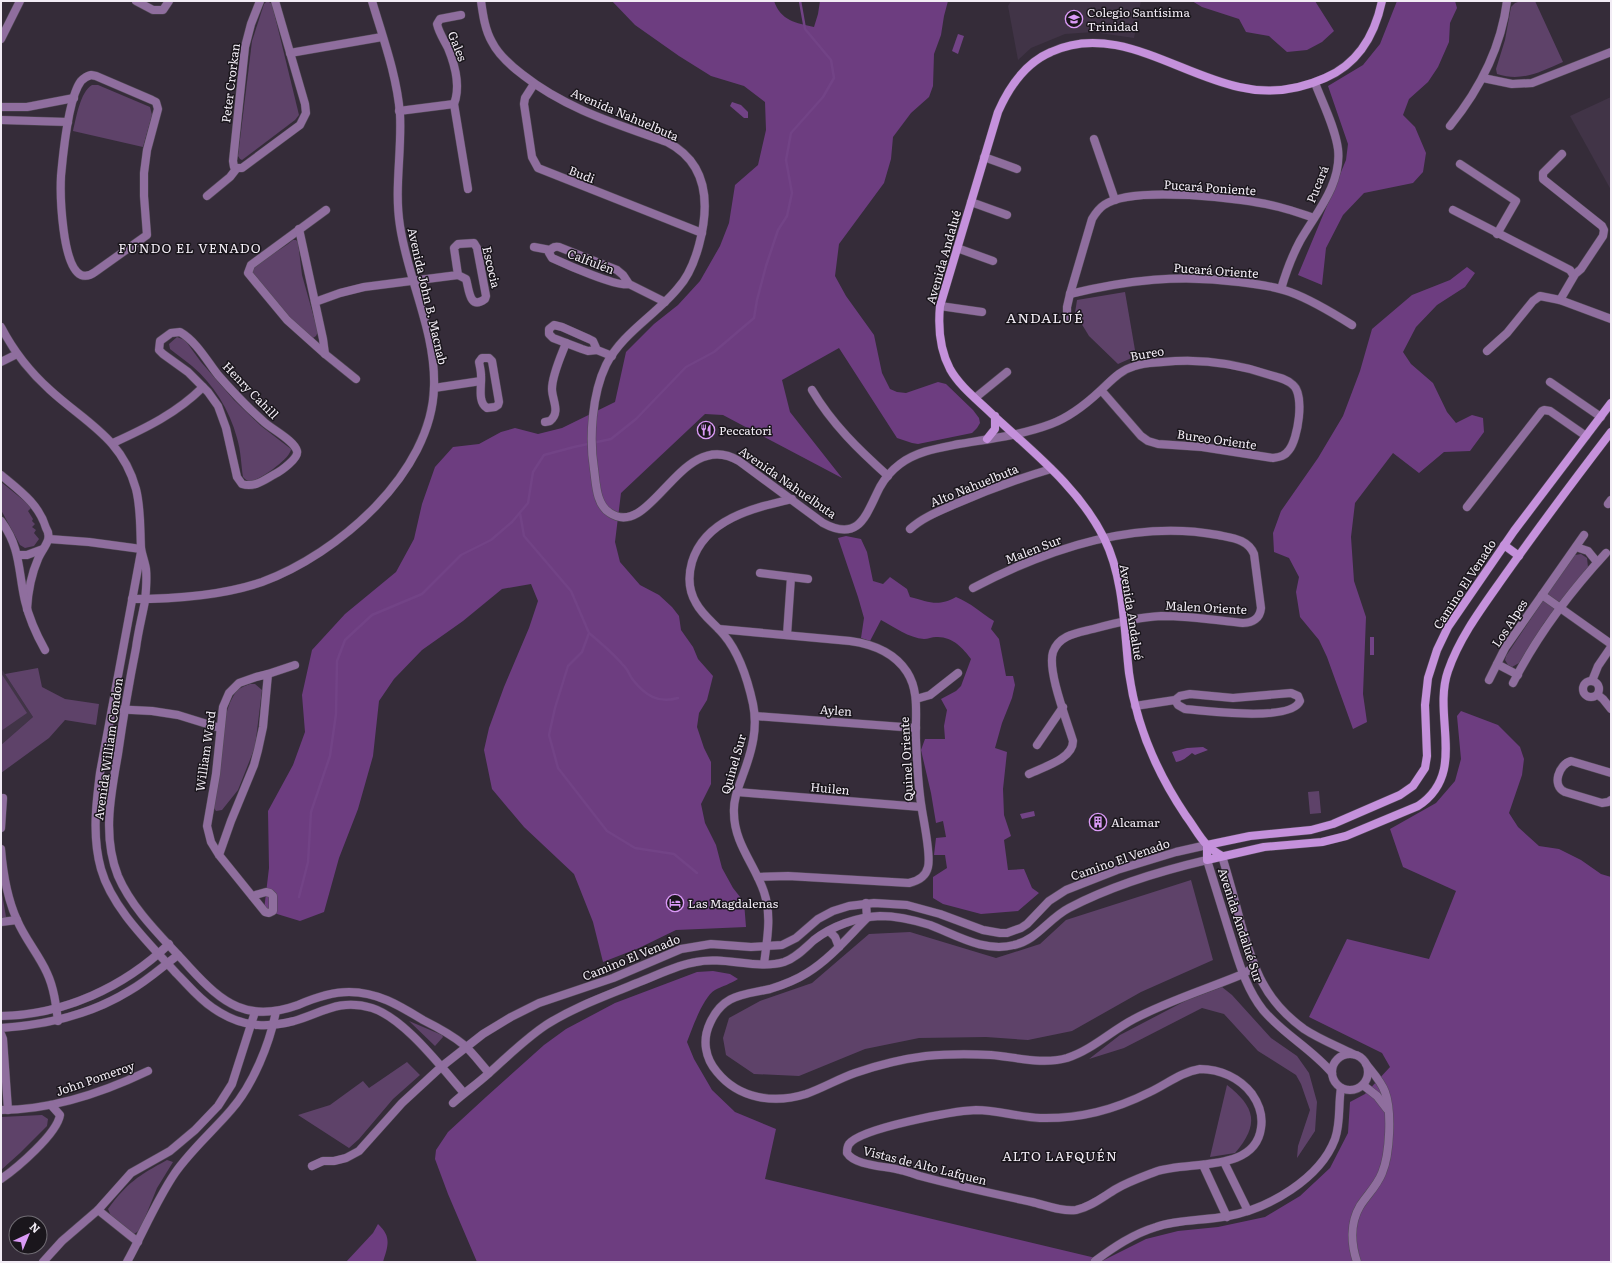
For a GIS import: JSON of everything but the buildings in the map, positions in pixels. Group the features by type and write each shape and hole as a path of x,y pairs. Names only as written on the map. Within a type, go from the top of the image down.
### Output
{"street":[{"path":"136,1 157,11 163,10 169,1"},
{"name":"Peter Crorkan","path":"237,168 234,167 233,161 245,46 251,24 260,1"},
{"path":"207,196 230,177 237,168 242,168 291,132 300,125 304,118 306,109 275,1"},
{"name":"Avenida John B. Macnab","path":"132,599 219,592 246,587 262,582 293,568 333,544 373,509 395,484 409,464 418,449 426,430 434,388 433,364 426,330 403,243 398,210 399,111 395,86 372,1"},
{"name":"Avenida Nahuelbuta","path":"482,1 487,32 495,48 508,62 534,84 584,112 667,142 685,154 696,169 704,192 705,211 702,233 689,271 679,288 623,341 612,356 602,375 591,429 591,437 600,502 610,514 621,517 631,515 642,510 650,504 691,463 701,457 714,453 725,454 735,458 829,526 843,530 851,529 859,525 866,516 881,486 888,476 902,463 916,455 939,448 1013,434"},
{"name":"Avenida Andalué","path":"1222,856 1207,845 1173,796 1148,746 1135,706 1124,621 1116,575 1104,538 1079,500 1052,469 975,398 956,378 945,357 940,331 940,306 998,112 1014,83 1029,66 1039,58 1071,44 1088,42 1103,43 1158,58 1240,88 1261,90 1292,89 1315,83 1338,71 1354,59 1362,50 1375,25 1382,1"},
{"path":"1450,126 1469,102 1483,78 1498,43 1507,1"},
{"path":"1,39 17,2"},
{"name":"Gales","path":"461,15 440,19 437,24 455,68 458,90 454,104 468,189"},
{"path":"290,53 382,37"},
{"path":"1483,78 1512,84 1532,83 1611,52"},
{"path":"87,76 96,76 152,100 156,102 158,109 147,150 144,173 147,235 95,272 87,276 79,273 71,261 66,246 62,221 61,178 68,122 74,98 81,81 87,76"},
{"name":"Pucará","path":"1281,289 1293,254 1328,195 1335,176 1338,154 1333,132 1315,83"},
{"name":"Budi","path":"534,84 524,101 532,157 538,168 702,233"},
{"path":"1,107 27,107 74,98"},
{"path":"399,111 454,104"},
{"path":"1,120 68,122"},
{"path":"1094,139 1115,200"},
{"path":"1560,300 1574,275 1583,266 1603,236 1604,230 1602,226 1543,179 1543,173 1562,154"},
{"path":"984,157 1017,169"},
{"path":"1460,164 1516,201 1497,234"},
{"name":"Pucará Poniente","path":"1067,317 1067,307 1070,294 1092,220 1103,206 1115,200 1163,195 1201,196 1246,201 1273,206 1314,218"},
{"path":"971,202 1007,215"},
{"path":"326,210 251,265 248,273 287,320 356,379"},
{"path":"1453,210 1497,234 1570,270 1574,275"},
{"path":"299,229 323,338 325,354"},
{"name":"Escocia","path":"474,243 477,248 486,296 484,301 475,302 472,300 466,279 458,275 454,248 458,244 474,243"},
{"name":"Calfulén","path":"534,247 550,250 554,247 559,247 617,270 624,275 629,284"},
{"path":"957,248 993,262"},
{"name":"Calfulén","path":"550,250 549,253 552,258 614,283 629,284 665,302"},
{"path":"315,302 354,289 458,275"},
{"name":"Pucará Oriente","path":"1070,294 1135,281 1175,278 1236,282 1281,289 1312,301 1352,325"},
{"path":"1487,351 1507,334 1537,297 1543,296 1560,300 1611,319"},
{"path":"940,306 982,312"},
{"path":"597,350 595,344 589,339 562,326 551,326 548,331 550,336 566,343 588,351 597,350 612,356"},
{"name":"Avenida William Condon","path":"1,327 17,354 30,371 52,392 97,427 113,443 126,464 135,487 141,524 142,550 146,570 145,599 124,709 110,803 109,831 111,852 117,873 128,895 206,986 221,998 237,1007 255,1012 276,1011 330,994 349,992 367,993 392,1002 441,1030 466,1047 489,1074"},
{"name":"Henry Cahill","path":"180,332 189,338 220,377 264,422 295,446 298,453 296,458 279,472 256,485 247,486 242,484 237,477 226,428 218,406 203,387 188,372 159,350 160,341 170,333 180,332"},
{"path":"545,422 550,421 554,416 556,409 552,394 552,382 566,343"},
{"path":"1,362 17,354"},
{"path":"482,358 489,358 492,361 499,402 497,407 487,408 484,406 481,381 482,375 480,361 482,358"},
{"name":"Bureo","path":"1013,434 1060,421 1077,411 1121,372 1135,366 1173,361 1198,360 1227,363 1289,381 1298,390"},
{"path":"975,398 1007,372"},
{"path":"434,388 481,381"},
{"path":"1550,382 1600,417"},
{"path":"113,443 148,428 190,400 203,387"},
{"path":"812,390 825,411 846,437 888,476"},
{"name":"Bureo Oriente","path":"1101,390 1141,436 1153,443 1273,458 1284,455 1292,445 1298,416 1298,390"},
{"name":"Camino El Venado","path":"312,1166 323,1161 334,1161 346,1158 359,1151 402,1103 441,1067 497,1025 525,1009 613,978 681,949 711,944 766,947 782,945 790,942 818,919 833,911 866,903 885,902 907,905 940,914 983,930 1000,933 1007,932 1021,928 1027,924 1049,901 1066,890 1103,875 1146,861 1207,845 1250,836 1311,830 1333,824 1396,798 1413,786 1425,768 1427,756 1426,698 1428,678 1432,662 1454,617 1504,545 1611,404"},
{"path":"1467,507 1542,411 1550,411 1586,436"},
{"path":"987,439 995,429 995,416"},
{"path":"453,1103 489,1074 525,1041 555,1019 578,1008 689,963 707,960 764,964 778,963 788,960 802,952 814,940 829,931 846,923 867,918 891,917 905,919 929,925 984,945 998,947 1014,945 1030,939 1060,913 1075,905 1129,883 1222,856 1264,847 1333,840 1413,808 1428,799 1437,789 1444,775 1447,748 1443,697 1448,672 1469,629 1519,556 1611,432"},
{"name":"Alto Nahuelbuta","path":"910,529 928,517 986,491 1052,469"},
{"path":"1,475 27,497 37,509 45,523 49,539 43,549 30,582 27,609"},
{"name":"Quinel Sur","path":"764,964 768,909 764,892 746,855 734,822 734,806 752,746 755,716 749,688 740,662 733,648 719,629 697,605 691,590 691,565 697,549 716,527 732,517 792,499"},
{"path":"1,521 10,535 18,554 27,609 45,650"},
{"name":"Malen Sur","path":"973,588 1033,560 1104,538 1148,531 1180,531 1230,537 1248,544"},
{"name":"Los Alpes","path":"1489,680 1496,664 1584,535"},
{"path":"49,539 89,542 142,550"},
{"name":"Malen Oriente","path":"1124,621 1161,616 1189,617 1247,623 1254,621 1259,615 1261,608 1254,554 1248,544"},
{"path":"1504,545 1519,556"},
{"path":"1576,547 1588,551 1597,562"},
{"path":"18,554 28,555 43,549"},
{"name":"Avenida William Condon","path":"142,550 112,709 97,801 96,836 98,858 104,878 113,897 159,954 196,994 213,1008 231,1018 250,1024 274,1025 294,1021 334,1006 352,1005 371,1007 386,1014 399,1023 441,1067"},
{"path":"1513,683 1560,608 1606,552"},
{"path":"760,573 808,579"},
{"path":"787,635 791,577"},
{"name":"Los Alpes","path":"1542,595 1611,644"},
{"path":"1029,774 1062,758 1071,750 1073,741 1062,707 1052,662 1053,652 1058,643 1070,635 1124,621"},
{"name":"Quinel Oriente","path":"719,629 850,640 865,644 894,657 903,666 911,678 916,699 916,728 921,807 929,862 926,872 919,880 909,883 788,876 758,877"},
{"path":"1592,681 1597,683 1600,687 1598,694 1591,698 1586,696 1583,691 1585,684 1592,681 1598,666 1611,647"},
{"name":"Los Alpes","path":"1496,664 1518,675"},
{"name":"William Ward","path":"252,896 211,842 207,826 216,774 223,707 229,692 243,681 295,665"},
{"path":"220,855 231,821 254,765 258,750 263,726 268,674"},
{"path":"916,699 930,695 958,674"},
{"path":"1135,706 1175,700 1180,696 1190,694 1233,698 1291,693 1298,696 1300,701 1296,706 1286,709 1239,714 1183,709 1175,700"},
{"path":"1598,694 1611,709"},
{"path":"1037,746 1062,707"},
{"path":"112,709 152,711 178,716 220,728"},
{"name":"Aylen","path":"755,716 916,728"},
{"path":"1611,773 1571,761 1566,762 1562,766 1557,782 1560,789 1565,792 1602,803 1611,800"},
{"name":"Huilen","path":"737,792 921,807"},
{"path":"1,828 3,798"},
{"name":"Avenida Andalué Sur","path":"1207,845 1207,860 1243,974 1254,998 1284,1032 1314,1054 1332,1073"},
{"path":"1,849 8,893 17,920 48,974 51,982 58,1021"},
{"path":"1222,856 1254,967 1270,995 1287,1015 1314,1035 1362,1059 1382,1085 1388,1110 1389,1140 1386,1163 1378,1183 1360,1207 1352,1231 1352,1241 1357,1262"},
{"path":"866,903 867,918 818,966 801,977 772,988 738,995 726,1002 715,1014 707,1030 706,1050 712,1066 732,1086 750,1095 769,1099 779,1099 808,1093 838,1079 867,1069 923,1057 970,1054 1039,1061 1061,1059 1085,1050 1120,1027 1150,1011 1243,974 1254,967"},
{"path":"1,922 17,920"},
{"path":"829,931 835,937 839,947"},
{"path":"1,1016 29,1014 56,1008 112,987 136,972 169,944"},
{"path":"1,1028 36,1025 58,1021 88,1011 115,999 142,984 178,955"},
{"path":"127,1262 175,1173 193,1150 232,1109 244,1093 255,1073 274,1025 276,1011"},
{"path":"43,1262 62,1241 98,1210 130,1173 170,1150 195,1130 218,1106 232,1084 255,1012"},
{"path":"1,1034 5,1110"},
{"path":"1353,1054 1345,1055 1338,1059 1333,1065 1332,1073 1336,1084 1341,1088 1353,1090 1363,1085 1368,1074 1366,1064"},
{"path":"441,1067 464,1093"},
{"name":"Vistas de Alto Lafquen","path":"1206,1069 1227,1075 1243,1084 1256,1100 1261,1113 1261,1132 1254,1145 1242,1155 1224,1162 1158,1171 1122,1186 1091,1204 1077,1210 1070,1210 941,1182 900,1169 863,1163 849,1156 847,1149 852,1142 870,1133 909,1121 949,1113 976,1110 1037,1118 1077,1117 1116,1107 1145,1094 1186,1072 1206,1069"},
{"name":"John Pomeroy","path":"5,1110 51,1105 74,1100 148,1071"},
{"path":"1363,1085 1377,1096 1388,1110"},
{"path":"1095,1261 1128,1238 1157,1226 1178,1221 1227,1217 1248,1211 1286,1193 1304,1179 1320,1163 1332,1145 1337,1132 1341,1088"},
{"path":"1,1179 29,1155 55,1129 59,1122 60,1115 51,1105"},
{"path":"1224,1162 1248,1211"},
{"path":"1202,1164 1227,1217"},
{"path":"98,1210 138,1242"}],"shaded area":[{"path":"612,1 774,1 777,8 785,17 795,22 814,27 820,1 948,1 941,35 934,54 933,86 929,97 911,113 893,137 891,159 884,183 839,244 835,276 846,296 874,335 882,373 890,389 897,392 906,393 938,382 946,384 973,410 979,418 980,423 972,433 918,444 897,438 839,348 782,380 790,412 842,478 723,415 705,414 621,493 615,542 620,562 640,585 659,595 672,607 679,616 681,630 693,647 698,659 713,676 707,700 699,713 697,727 704,748 711,762 711,784 701,804 705,823 716,845 722,868 733,888 744,902 746,927 676,930 639,948 603,962 593,922 574,874 524,827 492,789 484,750 489,728 504,687 529,628 538,601 531,584 502,589 463,621 422,650 394,679 379,701 373,756 358,809 339,858 324,912 300,921 264,910 269,868 268,811 293,765 305,732 302,695 312,650 345,614 396,572 414,539 422,504 435,467 453,447 479,444 501,432 515,428 538,434 562,428 615,402 626,352 654,324 678,305 700,281 720,246 729,223 735,185 758,165 766,130 765,102 744,86 711,76 679,56 635,25"},
{"name":"Colegio Santísima Trinidad","path":"1011,1 1141,1 1134,38 1093,32 1065,34 1031,48 1018,60 1008,6"},
{"path":"1192,1 1315,1 1334,31 1322,42 1307,50 1287,52 1269,36 1246,32 1239,19 1202,7"},
{"path":"1397,1 1455,1 1457,8 1450,23 1449,42 1438,67 1428,82 1409,99 1403,115 1415,127 1426,153 1423,172 1413,183 1364,193 1343,215 1326,248 1322,285 1298,275 1346,160 1348,144 1328,86 1363,65 1380,44"},
{"path":"1521,1 1535,1 1563,62 1531,75 1515,77 1497,74 1496,69 1505,40 1511,7 1515,3"},
{"path":"266,2 272,4 299,115 295,120 242,160 238,156 252,41 264,4"},
{"path":"958,34 964,36 958,54 952,51"},
{"path":"92,85 98,85 150,107 152,115 143,147 73,131 84,93"},
{"path":"1611,97 1611,190 1570,116"},
{"path":"732,102 741,105 748,112 748,118 744,118 730,106"},
{"path":"293,240 298,242 302,275 318,332 313,338 290,319 252,271 265,258 283,248"},
{"path":"1467,267 1475,273 1465,287 1437,305 1416,327 1403,352 1411,364 1433,383 1447,412 1456,423 1472,415 1483,418 1484,432 1470,451 1444,452 1419,473 1393,453 1355,503 1351,537 1354,581 1366,617 1363,694 1367,722 1353,729 1327,657 1319,640 1300,617 1296,592 1299,577 1289,558 1274,552 1273,533 1281,511 1318,458 1343,416 1360,371 1372,329 1412,295 1450,280"},
{"path":"1125,292 1136,356 1118,364 1089,336 1075,313 1077,300"},
{"path":"177,337 185,340 201,362 234,400 261,426 291,449 290,453 281,463 252,481 249,481 243,477 238,443 230,417 214,389 200,373 170,349 169,344"},
{"path":"1,482 32,507 28,511 33,519 32,521 35,524 32,527 36,530 34,533 39,539 34,546 25,548 20,545 1,510"},
{"path":"846,536 861,539 867,552 873,581 883,584 890,577 907,589 910,597 933,603 944,602 956,597 971,605 994,621 991,629 999,639 1006,676 1013,676 1015,685 995,748 1007,752 1003,789 1004,815 1011,836 1004,840 1008,870 1024,869 1032,888 1039,893 1018,911 981,914 943,904 933,898 933,877 947,868 945,855 934,855 936,838 946,837 943,821 936,823 921,750 925,739 945,739 944,726 947,710 941,699 956,691 961,686 971,659 961,647 947,638 936,637 926,639 913,637 881,620 870,641 861,638 864,618 838,538"},
{"path":"1581,554 1587,558 1588,567 1544,623 1519,663 1512,667 1508,665 1505,660 1506,656 1572,557"},
{"path":"1370,637 1374,637 1374,655 1370,655"},
{"path":"1,668 33,717 1,745"},
{"path":"38,668 42,687 65,699 99,704 96,725 65,720 49,738 1,773 1,745 33,717 5,674"},
{"path":"1,673 27,713 1,731"},
{"path":"250,684 255,684 262,690 255,747 238,790 222,810 216,811 214,808 218,764 222,731 226,715 230,702 236,692 240,688"},
{"path":"1461,711 1498,725 1520,747 1524,759 1522,775 1509,813 1518,827 1539,846 1559,849 1581,860 1601,874 1611,877 1611,1260 1609,1262 477,1262 435,1159 436,1150 448,1132 544,1045 566,1029 615,1003 697,972 713,971 730,974 738,979 715,990 706,999 698,1014 687,1042 694,1059 712,1090 735,1112 776,1129 765,1179 1104,1260 1146,1239 1178,1231 1218,1227 1265,1217 1300,1196 1330,1168 1348,1133 1350,1102 1365,1094 1390,1067 1382,1053 1309,1017 1347,939 1429,959 1456,891 1403,867 1390,829 1436,803 1455,781 1461,759 1457,716"},
{"path":"1203,747 1208,750 1195,755 1192,753 1183,760 1176,762 1172,752 1187,748"},
{"path":"1319,791 1321,813 1310,814 1308,792"},
{"path":"1034,811 1035,816 1022,819 1020,814"},
{"path":"1191,880 1213,960 1141,992 1072,1031 1028,1040 986,1037 919,1038 865,1049 799,1076 754,1074 726,1055 723,1038 729,1018 760,1001 812,983 869,934 910,932 996,958 1040,944 1066,920"},
{"path":"1,888 6,917 1,917"},
{"path":"1222,987 1232,995 1271,1038 1297,1056 1309,1073 1317,1102 1315,1131 1297,1158 1298,1146 1310,1110 1301,1084 1296,1075 1258,1051 1224,1014 1202,1008 1124,1048 1089,1059 1120,1035 1187,1000"},
{"path":"409,1021 442,1035 443,1037 435,1046"},
{"path":"407,1062 420,1075 393,1099 359,1139 349,1148 298,1115 330,1105 363,1081 369,1088"},
{"path":"1227,1085 1244,1101 1251,1116 1251,1125 1243,1143 1235,1153 1210,1157"},
{"path":"42,1115 48,1119 47,1126 1,1170 1,1117"},
{"path":"167,1160 173,1162 157,1188 140,1230 134,1234 111,1216 108,1209 134,1180"},
{"path":"378,1224 385,1233 388,1242 383,1262 346,1262 373,1233"}],"waterway":[{"path":"299,897 308,862 311,812 330,756 336,714 337,661 345,640 372,615 422,594 461,555 491,540 512,522 528,503 533,472 544,455 611,439 636,419 686,367 714,352 754,318 766,266 778,230 787,216 792,193 786,160 791,133 823,97 834,78 831,60 805,29 800,1"},
{"path":"520,513 524,536 571,591 589,633 582,652 568,666 555,708 549,735 558,768 607,831 635,848 674,854 697,873"},
{"path":"589,633 615,656 626,668 633,680 647,694 664,700 678,698"}],"place":[{"name":"Colegio Santísima Trinidad","path":"1074,19"},
{"name":"Peccatori","path":"706,430"},
{"name":"Alcamar","path":"1098,822"},
{"name":"Las Magdalenas","path":"675,903"}],"district":[{"name":"FUNDO EL VENADO","path":"190,247"},
{"name":"ANDALUÉ","path":"1045,317"},
{"name":"ALTO LAFQUÉN","path":"1060,1155"}]}
